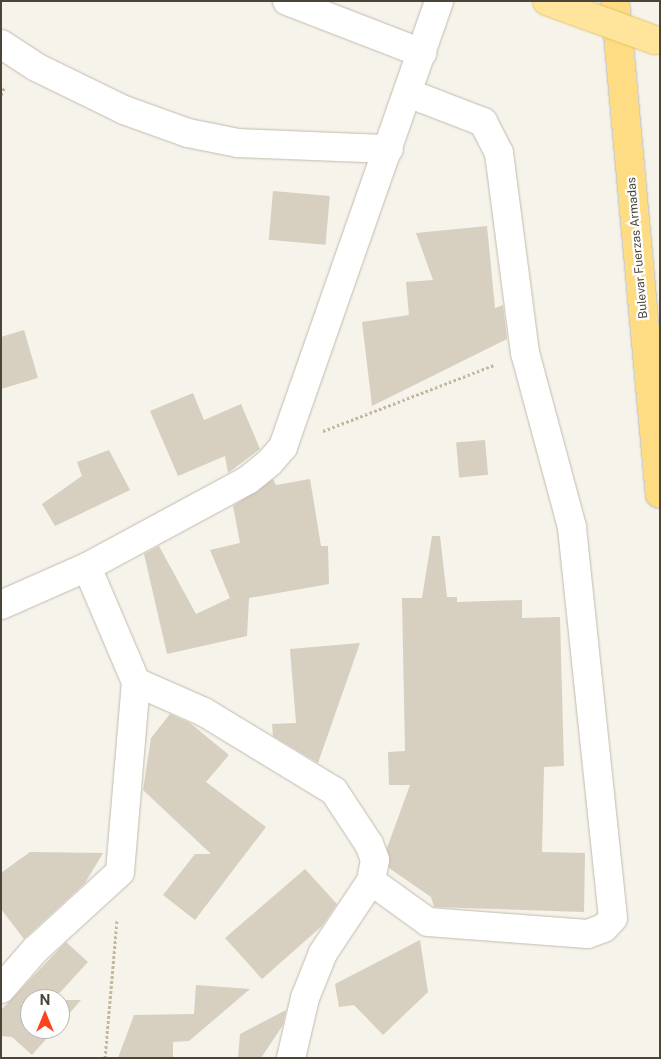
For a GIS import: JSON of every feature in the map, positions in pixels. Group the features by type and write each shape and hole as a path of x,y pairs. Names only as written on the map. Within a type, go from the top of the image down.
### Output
{"highway":[{"name":"Bulevar Fuerzas Armadas","path":"615,1 660,494"}],"main road":[{"path":"547,1 655,40"}],"street":[{"path":"287,1 422,53"},
{"path":"1,605 87,567 248,480 283,447 389,149 439,1"},
{"path":"1,44 36,67 124,110 188,133 238,143 389,149"},
{"path":"371,881 428,922 588,934 604,928 612,918 572,527 525,354 499,153 493,136 483,122 408,93"},
{"path":"1,989 35,950 120,872 136,682 87,567"},
{"path":"136,682 204,712 334,791 370,844 375,860 371,881 323,953 305,998 291,1058"}],"path":[{"path":"283,447 525,354"},
{"path":"105,1058 120,872"}],"building":[{"path":"273,191 330,196 326,245 269,240"},
{"path":"487,226 495,308 503,305 507,339 372,406 362,322 409,315 406,282 433,280 416,233"},
{"path":"24,330 38,378 1,389 1,337"},
{"path":"193,393 204,420 241,404 260,449 228,473 225,456 178,476 150,411"},
{"path":"485,440 488,475 459,477 456,443"},
{"path":"109,450 130,490 55,526 42,504 82,476 77,462"},
{"path":"273,479 276,485 310,479 321,546 328,546 329,584 249,598 247,636 167,654 144,554 159,546 196,614 230,598 210,550 240,543 233,506"},
{"path":"432,536 440,536 447,597 457,597 457,602 522,600 522,618 560,617 564,766 544,767 542,852 585,853 584,912 434,907 431,897 389,868 387,848 410,785 389,785 388,752 405,751 402,598 422,598"},
{"path":"360,643 318,763 273,736 272,724 296,723 290,649"},
{"path":"170,714 190,723 229,755 206,782 266,827 195,920 163,895 195,854 211,854 143,790 151,738"},
{"path":"30,852 103,853 85,883 24,939 1,909 1,873"},
{"path":"305,869 337,904 322,926 262,979 225,938"},
{"path":"420,940 428,992 383,1035 354,1005 339,1007 335,984"},
{"path":"66,942 88,962 63,989 21,989"},
{"path":"196,985 250,989 189,1041 173,1042 173,1058 118,1058 134,1015 194,1014"},
{"path":"20,990 20,1039 46,1039 32,1055 12,1037 1,1036 1,1010"},
{"path":"70,1000 81,1000 70,1013"},
{"path":"286,1010 283,1025 261,1058 238,1058 240,1034"}]}
